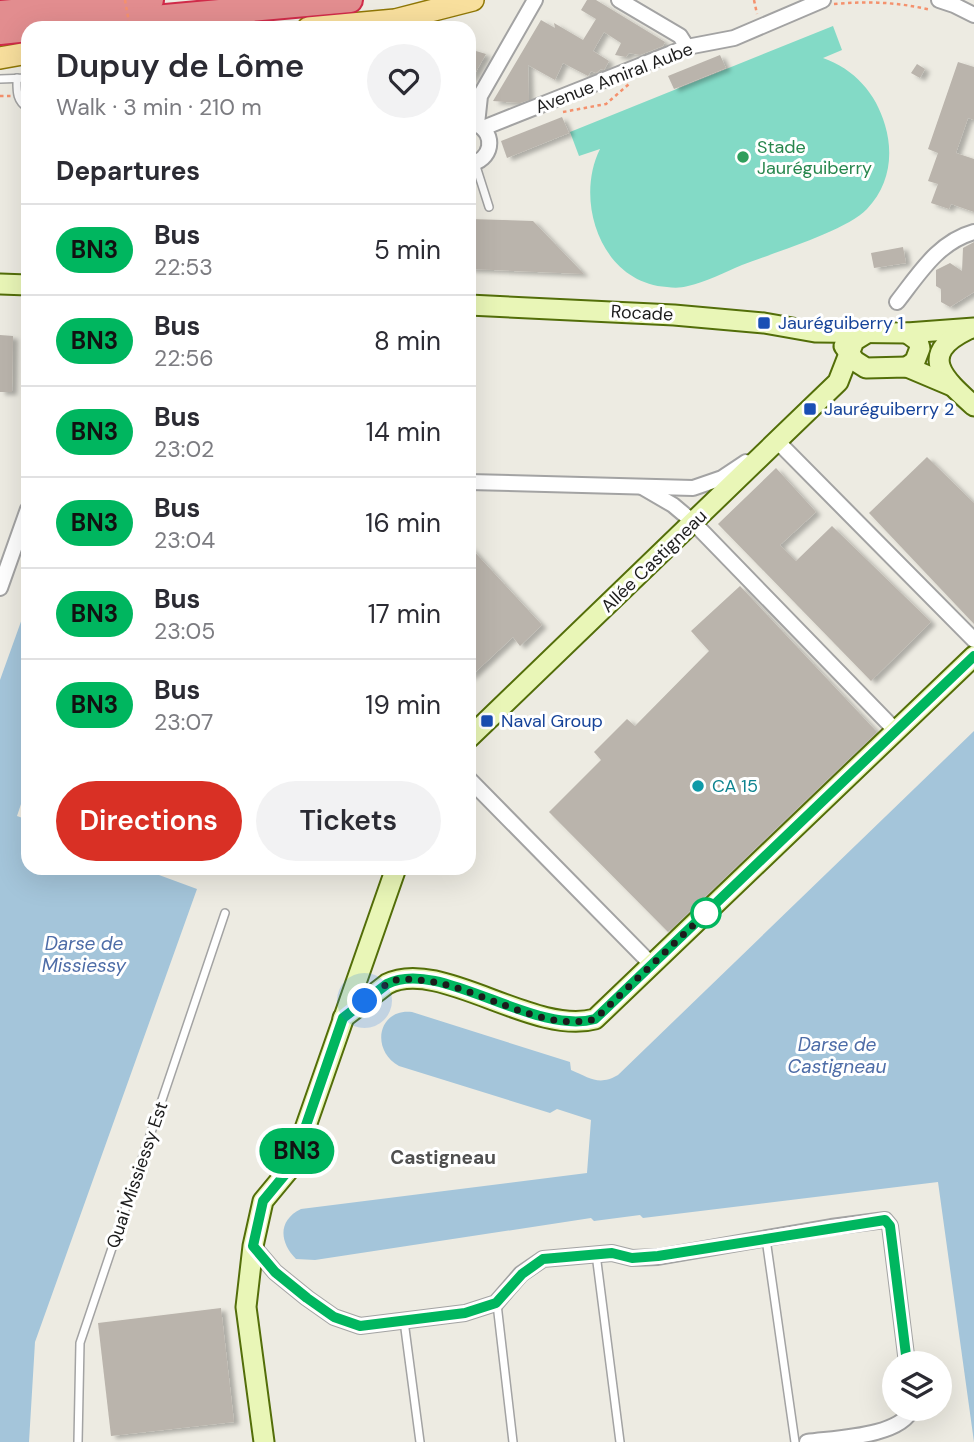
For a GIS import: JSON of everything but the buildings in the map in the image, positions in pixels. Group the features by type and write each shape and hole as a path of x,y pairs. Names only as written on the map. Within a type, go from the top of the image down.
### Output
{"highway":[{"path":"0,13 151,0"},
{"path":"121,21 350,0"},
{"path":"0,32 21,42"}],"main road":[{"path":"384,21 473,0"},
{"path":"0,57 21,48"}],"street":[{"path":"476,161 486,156 489,150 489,137 476,125 480,96 535,0"},
{"path":"619,0 680,36 687,47"},
{"name":"Avenue Amiral Aube","path":"476,125 687,47 734,38 792,6 826,2"},
{"path":"937,6 954,5 974,15"},
{"path":"897,302 930,260 957,236 974,232"},
{"path":"0,284 21,285"},
{"name":"Rocade","path":"476,305 687,316 764,323 815,332"},
{"path":"815,332 907,333 971,329"},
{"path":"971,329 944,345 940,353 939,369 952,386 974,406"},
{"path":"815,332 839,343 861,365 877,369"},
{"path":"838,382 853,341 867,333"},
{"path":"907,333 918,341 920,348 915,361 907,367"},
{"path":"838,382 877,369 907,367 952,386"},
{"name":"Allée Castigneau","path":"476,731 838,382"},
{"path":"476,482 693,488 722,478 778,442 974,640"},
{"path":"640,487 673,505 694,522 896,731"},
{"path":"0,588 21,529"},
{"path":"343,1018 387,984 413,979 444,984 554,1020 575,1023 595,1019 974,656"},
{"path":"476,786 652,965"},
{"path":"264,1442 246,1307 253,1246 263,1201 292,1166 394,875"},
{"path":"253,1246 275,1272 334,1317 360,1326 465,1313 496,1303 522,1274 543,1259 612,1253 632,1258 658,1256 885,1220 890,1226 906,1351"},
{"path":"807,1442 892,1429 904,1421"}],"lane":[{"path":"17,78 21,103"},
{"path":"0,79 21,78"},
{"path":"476,173 489,206"},
{"name":"Quai Missiessy Est","path":"78,1442 80,1343 225,912"},
{"path":"766,1238 795,1442"},
{"path":"596,1254 620,1442"},
{"path":"496,1303 513,1442"},
{"path":"404,1321 421,1442"}],"path":[{"path":"125,0 129,21"},
{"path":"826,2 869,1 937,6"},
{"path":"551,114 606,104 633,81"}],"shaded area":[{"name":"Stade Jauréguiberry","path":"833,26 842,50 823,58 845,69 870,93 881,113 888,136 888,170 880,190 867,209 826,233 688,286 670,287 644,282 625,271 610,255 599,236 592,214 590,192 600,149 579,156 570,132"}],"water":[{"name":"Darse de Missiessy","path":"21,622 21,804 17,816 21,817 21,875 159,875 197,889 35,1342 29,1442 0,1442 0,680"},
{"name":"Darse de Castigneau","path":"974,731 974,1442 938,1182 643,1218 640,1215 594,1221 591,1218 315,1260 296,1259 290,1252 284,1239 285,1225 293,1214 301,1209 587,1173 591,1120 557,1109 550,1113 399,1066 390,1059 381,1041 385,1023 392,1016 412,1012 570,1062 571,1070 594,1080 605,1080 618,1075"}],"bus line":[{"name":"BN3","path":"906,1351 890,1226 885,1220 658,1256 632,1258 612,1253 543,1259 522,1274 496,1303 465,1313 360,1326 334,1317 307,1298 275,1272 253,1246 263,1201 292,1166 343,1018 387,984 413,979 444,984 554,1020 575,1023 595,1019 974,656"}],"place":[{"name":"Stade Jauréguiberry","path":"743,157"},
{"name":"Jauréguiberry 1","path":"764,323"},
{"name":"Jauréguiberry 2","path":"810,409"},
{"name":"Naval Group","path":"487,721"},
{"name":"CA 15","path":"698,786"}],"district":[{"name":"Castigneau","path":"443,1157"}],"route":[{"path":"365,1001 393,981 423,980 444,984 554,1020 587,1022 595,1019 706,913"}]}
